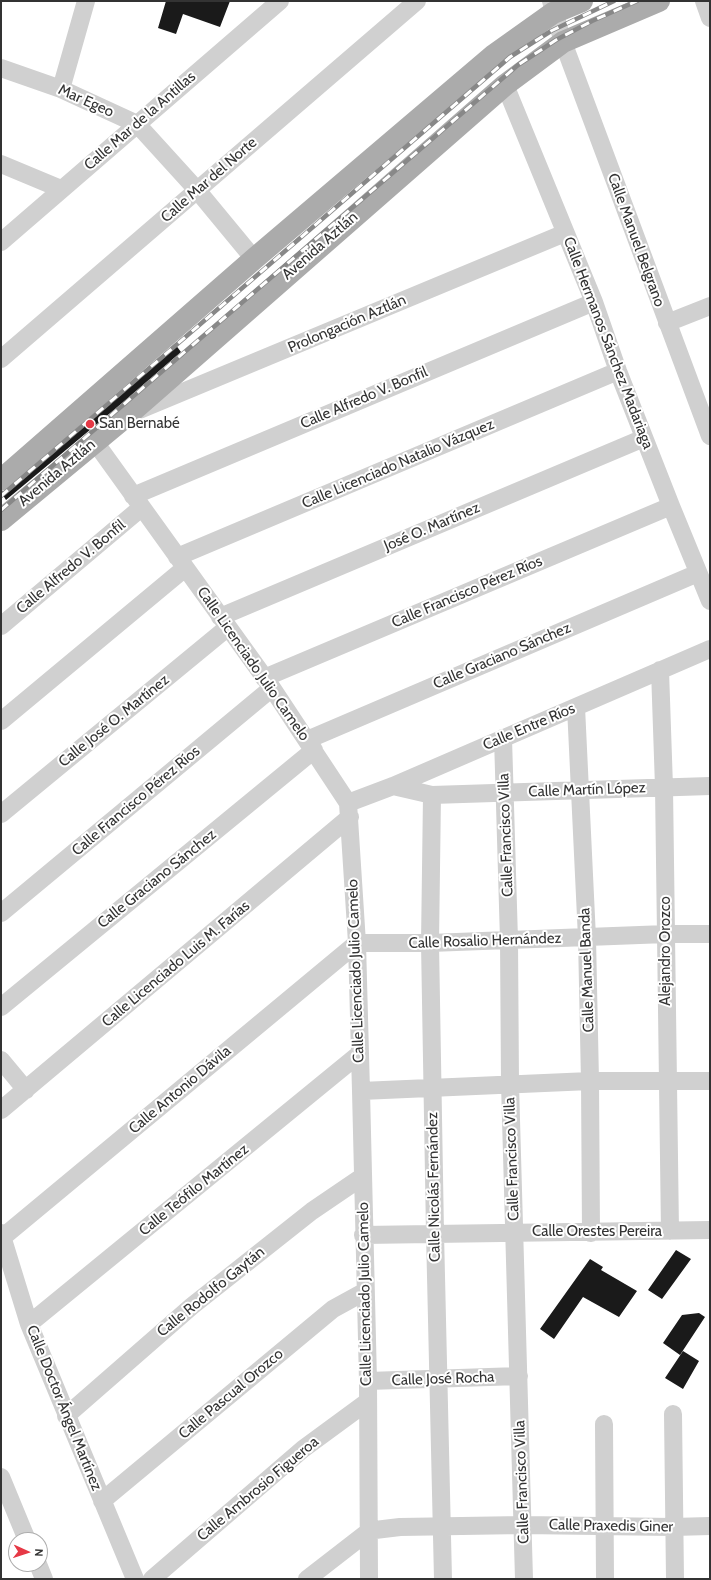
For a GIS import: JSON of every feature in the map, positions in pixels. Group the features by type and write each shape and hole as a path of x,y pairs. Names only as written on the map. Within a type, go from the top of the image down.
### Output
{"main road":[{"name":"Avenida Aztlán","path":"1,480 254,259 552,7 582,1"},
{"name":"Avenida Aztlán","path":"1,520 129,414 505,85 563,42 658,1"}],"street":[{"path":"61,89 86,1"},
{"name":"Calle Mar de la Antillas","path":"1,242 280,1"},
{"name":"Calle Mar del Norte","path":"1,359 417,1"},
{"path":"704,1 710,18"},
{"name":"Calle Manuel Belgrano","path":"552,7 563,42 710,436"},
{"name":"Mar Egeo","path":"1,68 61,89 137,124 197,190 254,259"},
{"name":"Calle Hermanos Sánchez Madariaga","path":"505,85 594,302 618,371 710,601"},
{"path":"1,164 61,189"},
{"name":"Prolongación Aztlán","path":"129,414 565,233"},
{"name":"Calle Alfredo V. Bonfil","path":"1,626 137,502 594,302"},
{"path":"667,323 710,306"},
{"name":"Calle Licenciado Natalio Vázquez","path":"1,721 181,563 618,371"},
{"name":"José O. Martínez","path":"224,623 644,438"},
{"name":"Calle Licenciado Julio Camelo","path":"95,442 268,683 310,745 349,810 357,943 358,1055 361,1091 364,1292 368,1381 369,1579"},
{"name":"Calle Francisco Pérez Ríos","path":"1,913 268,683 671,506"},
{"name":"Calle Graciano Sánchez","path":"1,1007 310,745 698,573"},
{"name":"Calle José O. Martínez","path":"1,814 224,623"},
{"name":"Calle Entre Ríos","path":"349,810 393,786 710,649"},
{"name":"Alejandro Orozco","path":"660,670 664,787 670,1231"},
{"name":"Calle Manuel Banda","path":"576,707 587,938 591,1233"},
{"name":"Calle Francisco Villa","path":"503,738 510,940 510,1084 524,1525 524,1579"},
{"name":"Calle Martín López","path":"393,786 432,795 710,786"},
{"name":"Calle Nicolás Fernández","path":"432,795 430,943 443,1579"},
{"name":"Calle Licenciado Luis M. Farías","path":"1,1110 349,810"},
{"name":"Calle Rosalio Hernández","path":"357,943 430,943 666,934 710,934"},
{"name":"Calle Antonio Dávila","path":"2,1235 357,943"},
{"name":"Calle Teófilo Martínez","path":"29,1324 358,1055"},
{"path":"1,1060 26,1090"},
{"path":"361,1091 590,1081 710,1081"},
{"name":"Calle Rodolfo Gaytán","path":"66,1416 192,1306 306,1215 362,1176"},
{"name":"Calle Orestes Pereira","path":"363,1235 515,1232 591,1233 710,1230"},
{"name":"Calle Doctor Ángel Martínez","path":"2,1235 29,1324 135,1579"},
{"name":"Calle Pascual Orozco","path":"102,1501 333,1309 364,1292"},
{"name":"Calle José Rocha","path":"368,1381 439,1380 519,1376"},
{"name":"Calle Ambrosio Figueroa","path":"152,1579 303,1450 367,1402"},
{"path":"673,1414 674,1579"},
{"path":"604,1424 605,1579"},
{"path":"1,1477 25,1532"},
{"name":"Calle Praxedis Giner","path":"369,1531 400,1527 442,1526 710,1526"},
{"path":"307,1579 369,1531"}],"building":[{"path":"166,1 230,1 220,27 183,14 176,34 158,28"},
{"path":"175,344 181,352 6,500 1,492 9,489"},
{"path":"676,1250 691,1259 662,1299 648,1290"},
{"path":"590,1259 603,1267 601,1270 637,1291 619,1317 583,1297 554,1339 540,1329"},
{"path":"699,1313 705,1317 680,1355 663,1343 682,1315"},
{"path":"683,1351 699,1361 683,1389 665,1378"}],"railway":[{"path":"1,496 510,57 551,31 614,1"},
{"path":"1,510 518,65 556,40 592,21 637,1"}],"place":[{"name":"San Bernabé","path":"90,424"}]}
